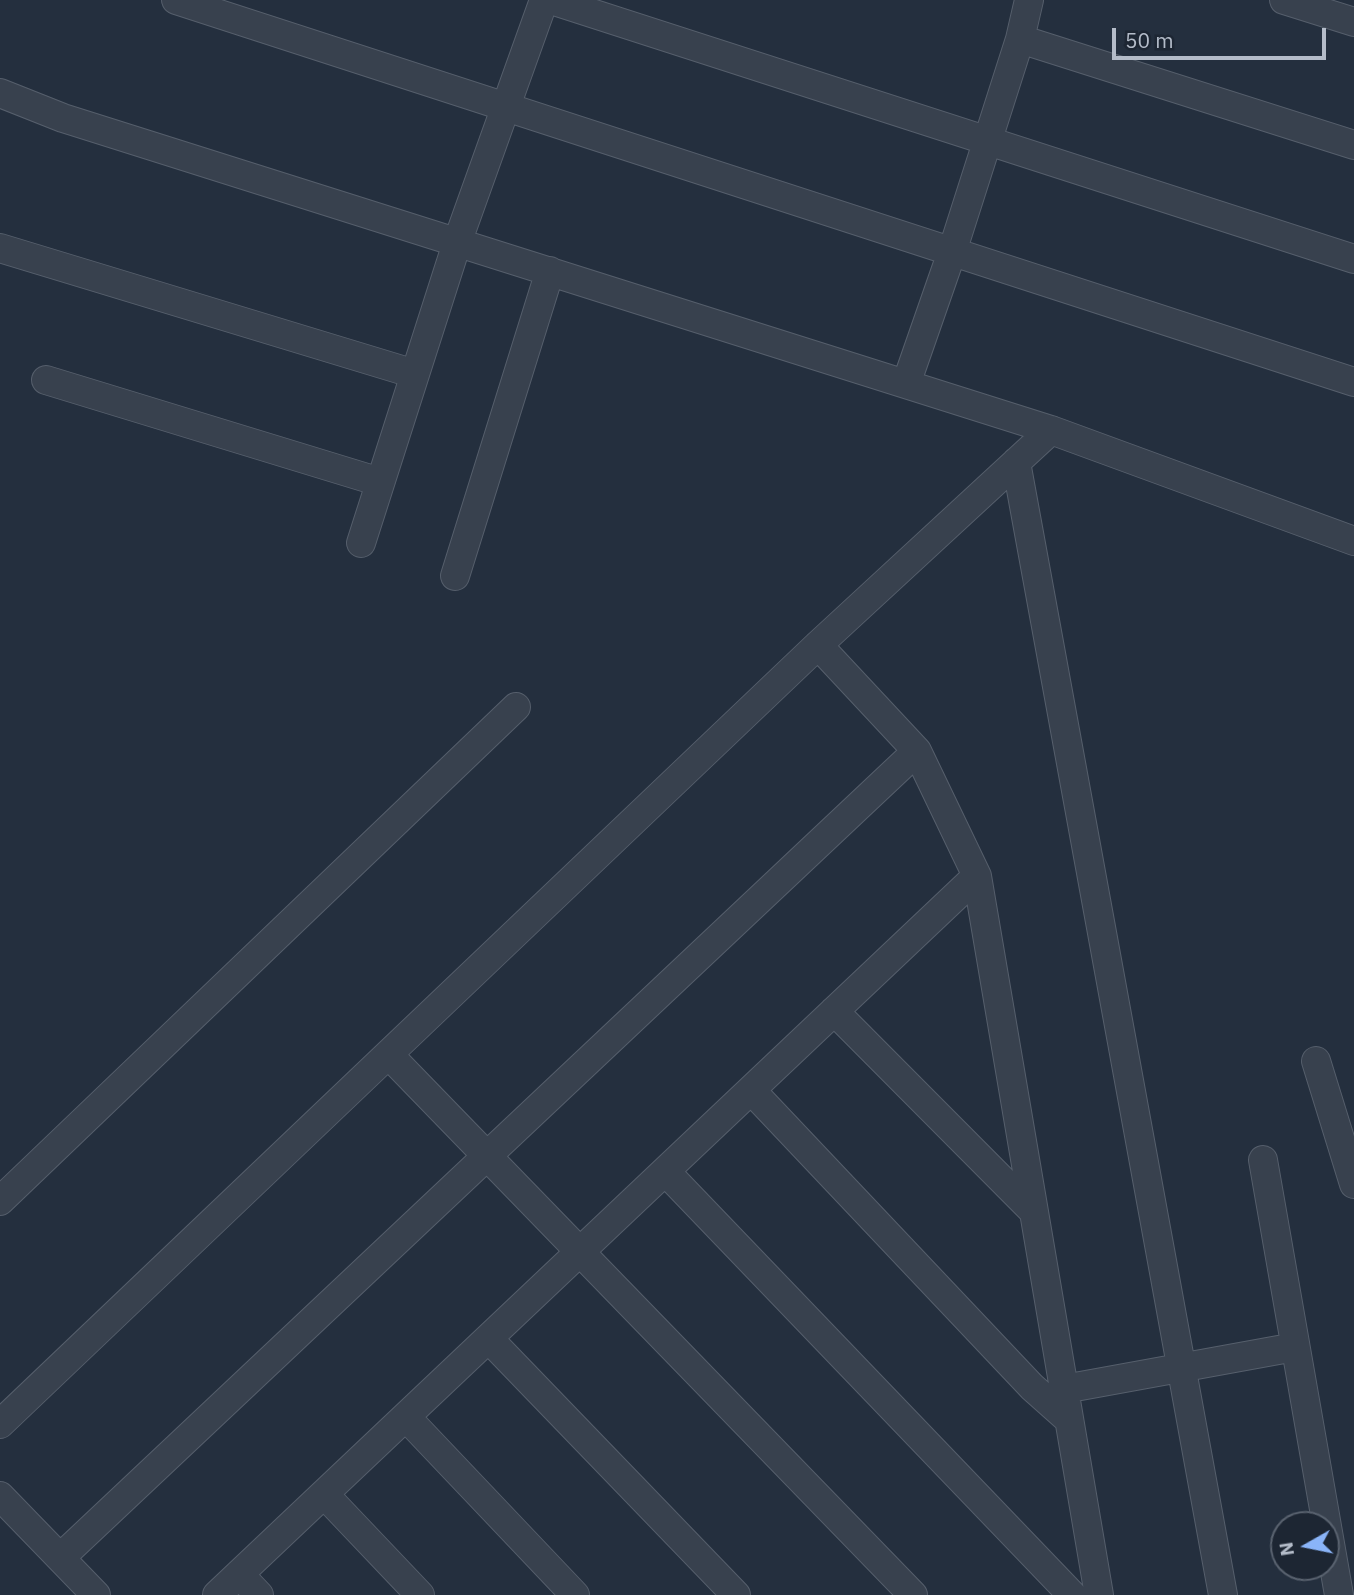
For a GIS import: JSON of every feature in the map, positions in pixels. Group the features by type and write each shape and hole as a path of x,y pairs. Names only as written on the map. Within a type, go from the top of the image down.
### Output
{"street":[{"path":"176,0 1354,382"},
{"path":"361,543 457,243 544,0"},
{"path":"551,0 1354,259"},
{"path":"906,384 952,252 1020,39 1029,0"},
{"path":"1284,0 1354,22"},
{"path":"1020,39 1354,145"},
{"path":"0,93 63,118 1051,430 1354,541"},
{"path":"0,248 415,374"},
{"path":"455,576 550,271"},
{"path":"46,380 380,482"},
{"path":"0,1424 818,645 1051,430"},
{"path":"1016,462 1223,1595"},
{"path":"818,645 917,751 976,876 1099,1595"},
{"path":"0,1201 516,707"},
{"path":"60,1558 917,751"},
{"path":"217,1595 976,876"},
{"path":"834,1011 1034,1212"},
{"path":"389,1055 913,1595"},
{"path":"1316,1061 1354,1184"},
{"path":"751,1090 1032,1387 1068,1419"},
{"path":"1263,1160 1339,1595"},
{"path":"665,1171 1072,1595"},
{"path":"489,1339 736,1595"},
{"path":"1064,1390 1295,1347"},
{"path":"406,1417 575,1595"},
{"path":"324,1494 420,1595"},
{"path":"0,1496 96,1595"},
{"path":"239,1574 259,1595"}]}
